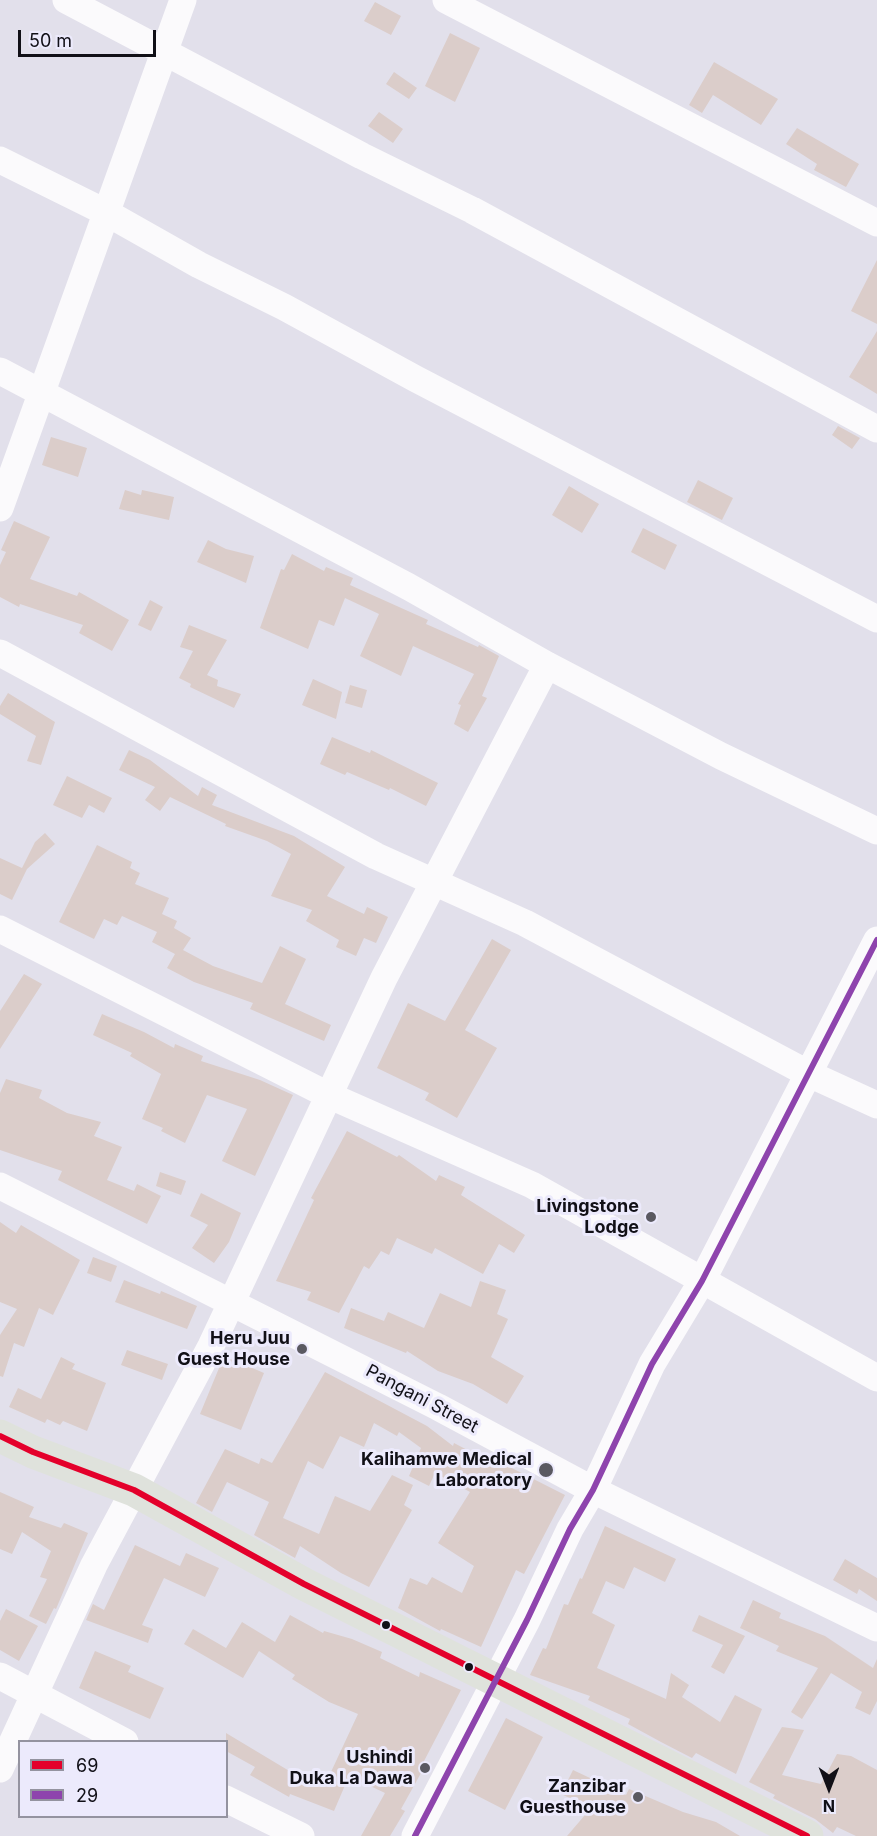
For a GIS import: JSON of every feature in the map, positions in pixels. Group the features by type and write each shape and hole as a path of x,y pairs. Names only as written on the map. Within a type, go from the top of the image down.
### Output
{"main road":[{"path":"0,1436 33,1452 134,1490 304,1584 807,1836"}],"street":[{"path":"66,0 472,210 877,429"},
{"path":"0,508 43,394 183,0"},
{"path":"446,0 877,223"},
{"path":"0,160 107,213 199,265 284,307 435,389 877,619"},
{"path":"0,371 410,587 547,665 721,756 877,831"},
{"path":"0,653 376,856 525,923 807,1073 877,1105"},
{"path":"0,1769 94,1565 186,1395 232,1302 384,978 547,665"},
{"path":"0,929 328,1095 532,1185 877,1378"},
{"path":"415,1836 570,1529 593,1491 652,1364 702,1281 877,940"},
{"name":"Pangani Street","path":"0,1186 438,1407 593,1491 877,1628"},
{"path":"0,1676 121,1740"},
{"path":"228,1800 302,1836"}],"building":[{"path":"375,2 401,16 391,35 364,21"},
{"path":"450,33 480,48 455,102 425,86"},
{"path":"714,62 778,99 761,125 713,95 702,113 689,105"},
{"path":"394,72 417,88 409,99 386,84"},
{"path":"379,112 403,129 393,143 368,126"},
{"path":"797,128 859,164 846,187 814,170 817,164 786,144"},
{"path":"877,260 877,324 851,311"},
{"path":"877,331 877,394 849,377"},
{"path":"838,426 860,438 852,449 832,435"},
{"path":"51,437 87,448 78,477 42,465"},
{"path":"698,480 733,498 722,520 687,502"},
{"path":"569,486 599,504 582,533 552,515"},
{"path":"125,490 141,495 142,490 174,497 169,520 119,509"},
{"path":"14,521 50,537 30,579 77,596 79,592 129,620 112,651 79,633 83,625 20,604 19,607 0,597 0,565 6,552 1,550"},
{"path":"643,528 677,545 665,570 631,552"},
{"path":"208,540 226,549 254,556 246,583 197,562"},
{"path":"292,554 324,571 326,567 353,578 350,585 428,620 426,624 478,647 479,645 499,656 482,696 487,698 468,732 454,724 461,705 458,704 474,674 413,646 401,676 360,656 379,614 345,598 334,626 319,620 308,649 260,628 281,569 284,570"},
{"path":"150,600 163,607 151,631 138,625"},
{"path":"189,625 227,640 207,675 218,680 217,686 241,694 234,708 190,687 191,684 179,678 193,651 180,647"},
{"path":"313,679 342,692 336,719 302,705"},
{"path":"350,685 367,690 362,708 345,703"},
{"path":"8,693 55,722 41,765 27,761 36,736 0,714 0,706"},
{"path":"332,737 370,753 371,750 438,783 426,806 390,788 389,790 347,772 345,775 320,764"},
{"path":"129,750 150,760 198,796 202,787 217,795 212,805 294,836 345,867 327,896 364,914 367,907 388,917 376,943 364,938 356,956 336,947 339,940 306,921 312,910 271,896 291,854 267,841 225,826 226,824 170,797 160,811 145,800 155,787 119,770"},
{"path":"67,776 112,798 104,813 89,805 82,818 53,805"},
{"path":"45,833 55,844 27,869 12,900 0,894 0,858 22,868 35,842"},
{"path":"97,845 132,862 130,868 140,873 135,884 169,898 162,914 177,921 174,928 191,938 183,950 213,966 262,983 280,946 306,959 285,1004 331,1025 324,1041 250,1009 253,1003 194,982 167,968 175,954 152,942 157,932 122,916 117,925 104,919 94,939 59,922"},
{"path":"492,939 511,950 465,1030 497,1048 457,1118 425,1100 429,1093 377,1068 408,1003 445,1021"},
{"path":"24,974 42,984 0,1049 0,1011"},
{"path":"102,1014 174,1048 175,1044 203,1056 201,1061 260,1080 293,1095 255,1176 222,1161 247,1109 207,1095 185,1143 161,1131 163,1128 142,1119 161,1074 130,1056 132,1053 93,1035"},
{"path":"6,1079 42,1090 39,1098 67,1113 101,1122 94,1136 122,1147 107,1180 134,1191 137,1184 161,1196 147,1224 58,1180 62,1171 0,1150 0,1093"},
{"path":"347,1131 397,1157 399,1155 436,1181 439,1175 465,1187 461,1195 525,1235 514,1253 499,1244 483,1274 435,1248 432,1254 397,1238 389,1255 381,1251 369,1269 364,1266 339,1313 307,1300 311,1292 276,1281 314,1200 311,1198"},
{"path":"160,1172 186,1181 181,1195 156,1186"},
{"path":"201,1193 241,1213 229,1242 214,1263 192,1248 208,1225 190,1216"},
{"path":"0,1222 16,1233 21,1225 80,1260 53,1315 39,1308 24,1347 14,1343 3,1377 0,1376 0,1335 17,1309 0,1302"},
{"path":"93,1257 117,1266 111,1282 87,1273"},
{"path":"124,1280 160,1294 161,1291 197,1306 187,1329 115,1302"},
{"path":"480,1281 506,1290 497,1314 508,1319 491,1357 524,1376 507,1404 473,1384 438,1371 407,1351 406,1353 344,1328 351,1308 384,1321 388,1312 424,1328 440,1293 471,1307"},
{"path":"127,1350 168,1364 162,1380 121,1365"},
{"path":"224,1356 264,1373 241,1430 200,1414"},
{"path":"61,1357 75,1364 72,1369 106,1383 87,1431 63,1421 60,1425 47,1419 45,1423 9,1407 18,1388 41,1399"},
{"path":"325,1372 427,1426 453,1446 454,1443 492,1463 494,1459 565,1495 524,1574 516,1570 481,1647 441,1629 440,1631 398,1608 410,1578 427,1585 432,1577 462,1593 474,1566 438,1543 470,1492 435,1473 429,1486 409,1476 421,1448 399,1432 397,1436 374,1423 364,1447 340,1436 323,1469 308,1461 283,1518 319,1534 335,1496 370,1511 392,1475 413,1485 404,1505 412,1510 369,1587 341,1573 300,1546 295,1558 254,1535 269,1502 227,1482 212,1512 196,1503 225,1449 259,1464 261,1458 272,1463"},
{"path":"0,1492 34,1507 29,1517 61,1528 64,1523 88,1533 56,1609 54,1608 46,1624 29,1616 47,1579 40,1577 51,1551 22,1532 12,1554 0,1549"},
{"path":"605,1526 676,1559 665,1582 634,1567 624,1589 606,1581 592,1613 615,1625 597,1668 666,1699 671,1673 689,1685 682,1697 720,1722 735,1695 762,1709 736,1774 696,1753 692,1758 661,1742 628,1724 630,1719 588,1700 590,1696 530,1675 543,1648 546,1649 564,1604 568,1605 580,1578 582,1579"},
{"path":"135,1545 180,1566 186,1553 219,1568 205,1597 164,1578 142,1625 153,1629 148,1643 86,1620 93,1604 104,1610"},
{"path":"845,1559 877,1578 877,1601 859,1589 857,1594 833,1580"},
{"path":"753,1600 781,1613 779,1618 825,1636 873,1668 877,1659 877,1701 870,1715 855,1708 862,1692 831,1673 802,1719 791,1712 818,1668 776,1651 779,1646 740,1628"},
{"path":"6,1609 38,1626 19,1661 0,1650 0,1621"},
{"path":"290,1615 323,1633 324,1631 352,1639 382,1652 380,1658 419,1677 420,1672 461,1690 423,1763 426,1764 401,1809 405,1811 390,1836 361,1836 385,1793 349,1776 334,1811 290,1794 289,1797 250,1775 255,1767 228,1752 226,1733 316,1787 327,1773 330,1774 358,1714 329,1702 292,1679 295,1675 259,1651 243,1678 184,1644 193,1629 226,1648 242,1622 275,1642"},
{"path":"699,1615 745,1636 724,1674 711,1667 723,1645 692,1631"},
{"path":"95,1651 131,1666 128,1672 164,1688 150,1719 79,1688"},
{"path":"506,1718 543,1737 505,1810 468,1791"},
{"path":"782,1727 804,1730 782,1775 821,1784 837,1754 851,1756 877,1770 877,1836 856,1836 837,1827 833,1833 815,1819 773,1798 775,1795 749,1782"},
{"path":"573,1770 626,1795 629,1789 683,1812 716,1822 740,1836 567,1836 591,1808 561,1794"}],"transit line":[{"name":"29","path":"415,1836 527,1620 570,1529 593,1490 652,1364 702,1281 877,940"},
{"name":"69","path":"0,1436 33,1452 134,1490 304,1584 807,1836"}],"place":[{"name":"Livingstone Lodge","path":"651,1217"},
{"name":"Heru Juu Guest House","path":"302,1349"},
{"name":"Kalihamwe Medical Laboratory","path":"546,1470"},
{"name":"Ushindi Duka La Dawa","path":"425,1768"},
{"name":"Zanzibar Guesthouse","path":"638,1797"}]}
